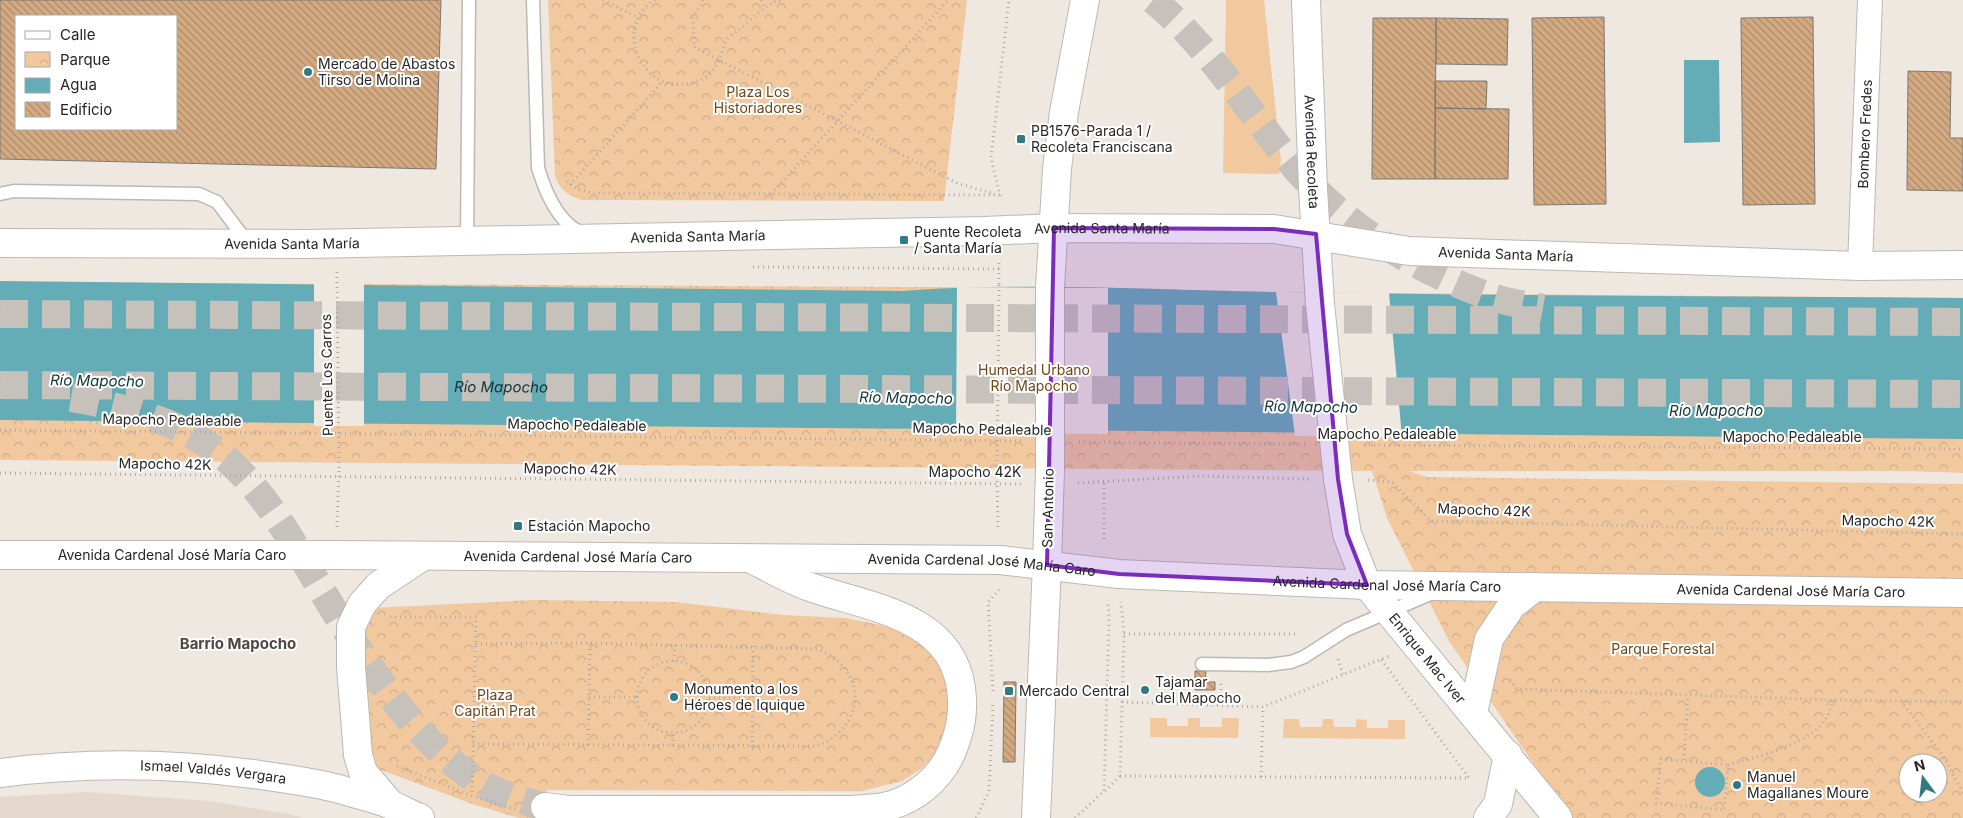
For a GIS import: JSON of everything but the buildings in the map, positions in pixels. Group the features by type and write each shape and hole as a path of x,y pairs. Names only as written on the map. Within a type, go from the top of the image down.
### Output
{"main road":[{"path":"1054,228 1057,169 1064,112 1085,0"},
{"name":"Avenida Recoleta","path":"1306,0 1320,304 1338,479"},
{"name":"Avenida Santa María","path":"0,243 249,244 605,239 1000,231 1054,228 1274,228 1409,251 1860,266 1963,265"},
{"name":"San Antonio","path":"1036,818 1047,565 1050,288 1054,228"},
{"name":"Enrique Mac Iver","path":"1338,479 1347,534 1367,585 1558,818"},
{"name":"Avenida Cardenal José María Caro","path":"0,555 338,555 1000,560 1111,573 1367,585 1963,593"},
{"path":"390,804 363,772 358,755 351,667 351,628 362,604 378,586 423,556"},
{"path":"533,809 850,810 885,807 912,796 928,785 949,757 963,718 960,683 956,667 946,650 932,635 908,619 874,606 807,586 752,559"},
{"path":"1473,713 1489,639 1512,605 1534,587"},
{"path":"1488,818 1498,804 1508,755"},
{"name":"Ismael Valdés Vergara","path":"0,773 77,766 180,767 279,778 338,789 390,804 402,812 420,818"}],"street":[{"name":"Bombero Fredes","path":"1860,266 1870,0"}],"lane":[{"path":"467,241 469,0"},
{"path":"533,0 538,168 544,188 566,221 581,233 605,239"},
{"path":"0,194 14,191 206,196 222,208 249,244"},
{"path":"1202,664 1291,662 1304,657 1328,640 1448,586"}],"path":[{"path":"603,0 638,18"},
{"path":"655,0 638,18 634,36 634,49 646,71 663,81 679,85 703,78 720,61 725,41 773,2 783,0"},
{"path":"703,0 692,18 694,47 958,183 1000,195"},
{"path":"762,0 765,9"},
{"path":"771,194 948,0"},
{"path":"993,694 988,602 1001,588 996,484 1000,195 991,158 1009,0"},
{"path":"553,204 663,81"},
{"path":"565,178 570,185 584,192 592,193 1000,195"},
{"name":"Puente Los Carros","path":"337,282 338,555"},
{"name":"Mapocho Pedaleable","path":"0,430 1028,441"},
{"name":"Mapocho Pedaleable","path":"1078,442 1307,444"},
{"name":"Mapocho Pedaleable","path":"1357,445 1963,449"},
{"name":"Mapocho 42K","path":"0,473 996,484 1049,477 1104,483 1200,476 1338,479 1392,482 1431,521 1963,534"},
{"path":"1104,483 1111,573 1104,792"},
{"path":"1075,818 1120,776 1124,634 1111,573"},
{"path":"386,617 476,618 472,796"},
{"path":"1124,634 1322,634 1333,646 1343,674"},
{"path":"473,744 804,747 830,741 841,732 849,721 854,708 855,695 848,670 829,653 804,647 590,643 475,644"},
{"path":"588,745 590,643"},
{"path":"674,661 675,645"},
{"path":"752,747 753,646"},
{"path":"1122,702 1263,707 1380,658 1420,649"},
{"path":"1485,655 1501,668 1517,688 1688,696 1963,702"},
{"path":"1120,776 1469,778 1380,658"},
{"path":"666,661 674,661 691,665 700,673 707,684 709,698 707,710 699,721 688,730 674,733 664,732 644,720 638,709 636,697 638,685 644,674 654,666 666,661"},
{"path":"1221,676 1221,706"},
{"path":"1684,760 1688,696"},
{"path":"589,697 636,697"},
{"path":"709,698 753,698"},
{"path":"1728,765 1724,810 1656,803 1661,758 1728,765 1768,754 1808,735 1819,727 1828,716 1834,700"},
{"path":"1900,701 1943,756 1963,793"},
{"path":"976,818 989,791 993,703"},
{"path":"1261,777 1263,707"},
{"path":"673,746 674,733"},
{"path":"392,764 472,796 533,809"}],"highlighted area":[{"path":"1054,228 1274,229 1316,234 1338,479 1347,534 1367,585 1119,574 1047,565"}],"shaded area":[{"path":"87,792 210,801 284,813 303,818 0,818 0,797"}],"green space":[{"name":"Plaza Los Historiadores","path":"548,0 967,0 944,201 582,200 573,196 559,185 555,176"},
{"path":"1226,0 1264,0 1281,161 1279,174 1223,173"},
{"name":"Humedal Urbano Río Mapocho","path":"0,282 1108,288 1276,292 1963,298 1963,473 1909,471 1408,471 1428,477 1963,484 1963,818 1571,818 1449,641 1387,518 1372,471 0,460"},
{"name":"Plaza Capitán Prat","path":"534,600 677,602 783,615 845,618 886,626 916,638 931,650 949,682 949,725 938,751 921,769 902,781 862,791 547,790 543,818 519,818 475,805 365,764 353,609"},
{"path":"1150,718 1167,718 1167,726 1188,726 1188,718 1200,718 1200,727 1222,727 1222,718 1239,718 1238,738 1150,737"},
{"path":"1284,719 1299,719 1300,727 1322,727 1323,719 1333,719 1334,727 1356,727 1356,719 1367,720 1367,728 1388,728 1388,720 1405,720 1405,739 1283,738"}],"water":[{"path":"1684,60 1719,60 1720,142 1684,143"},
{"name":"Humedal Urbano Río Mapocho","path":"0,281 902,291 995,287 1088,287 1275,292 1963,298 1963,439 0,420"},
{"path":"1710,767 1721,771 1725,782 1721,793 1710,797 1699,793 1695,782 1699,771"}],"pier":[{"path":"314,282 364,282 364,426 314,426"},
{"path":"957,287 1108,288 1108,434 956,433"},
{"path":"1276,292 1389,293 1402,437 1295,436"}],"tunnel":[{"path":"1153,0 1193,39 1297,170 1338,211 1385,246 1437,274 1497,299 1543,308"},
{"path":"0,314 1963,322"},
{"path":"0,385 1963,394"},
{"path":"71,398 139,413 187,432 219,453 234,466 261,496 363,656 408,718 433,745 460,769 488,787 516,799 545,807"}],"place":[{"name":"Mercado de Abastos Tirso de Molina","path":"308,72"},
{"name":"PB1576-Parada 1 / Recoleta Franciscana","path":"1021,139"},
{"name":"Puente Recoleta / Santa María","path":"904,240"},
{"name":"Estación Mapocho","path":"518,526"},
{"name":"Tajamar del Mapocho","path":"1145,690"},
{"name":"Mercado Central","path":"1009,691"},
{"name":"Monumento a los Héroes de Iquique","path":"674,697"},
{"name":"Manuel Magallanes Moure","path":"1737,785"}],"district":[{"name":"Barrio Mapocho","path":"238,644"}],"water label":[{"name":"Río Mapocho","path":"97,381"},
{"name":"Río Mapocho","path":"502,390"},
{"name":"Río Mapocho","path":"906,398"},
{"name":"Río Mapocho","path":"1311,407"},
{"name":"Río Mapocho","path":"1716,411"}],"park label":[{"name":"Parque Forestal","path":"1663,649"}]}
